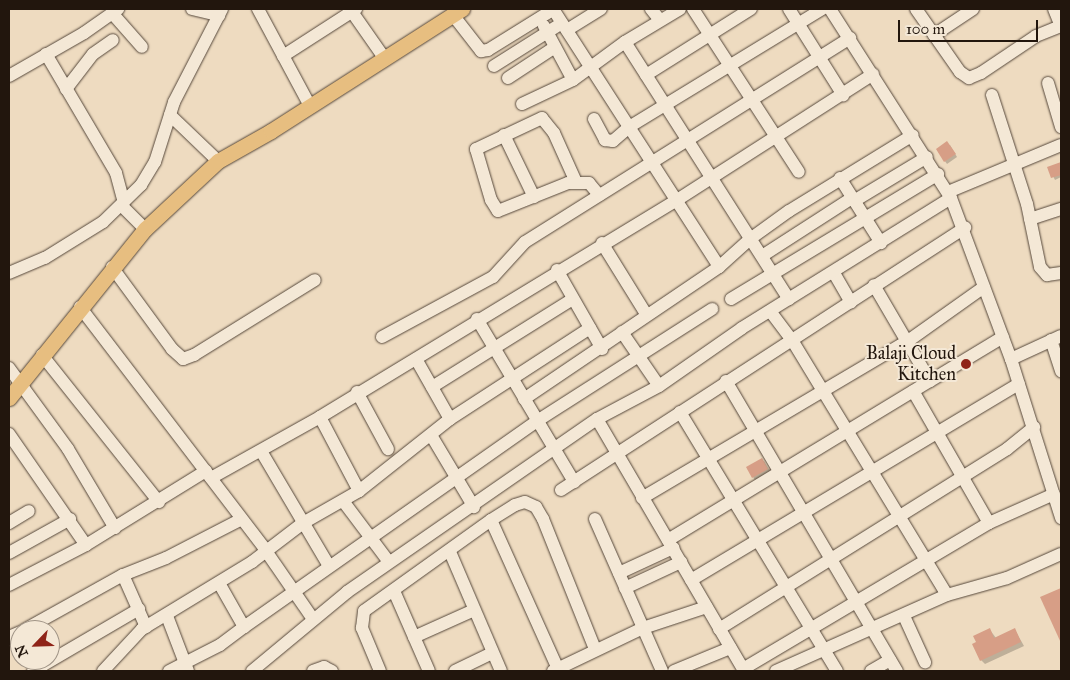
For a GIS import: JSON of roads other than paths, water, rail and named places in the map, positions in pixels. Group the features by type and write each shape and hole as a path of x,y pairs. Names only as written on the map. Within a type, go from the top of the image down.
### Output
{"main road":[{"path":"9,398 20,381 145,228 218,161 270,131 309,104 385,59 458,12"}],"street":[{"path":"9,273 45,258 103,222 141,185 155,162 170,115 220,11 192,9"},
{"path":"258,9 309,104"},
{"path":"458,12 475,48 481,51 540,19 554,9 649,162 677,200 719,267"},
{"path":"494,66 547,32 565,27 601,9"},
{"path":"651,9 660,20"},
{"path":"522,104 573,80 625,42 680,9"},
{"path":"693,9 799,172"},
{"path":"646,75 752,9"},
{"path":"788,9 820,56 843,95"},
{"path":"594,119 608,142 629,127 822,9"},
{"path":"916,9 960,72 968,78 981,73 1036,36 1061,26 1054,9"},
{"path":"934,34 973,9"},
{"path":"283,56 353,10 385,59"},
{"path":"9,76 116,11 142,47"},
{"path":"837,11 850,38 938,174 965,228 1034,427 1061,518"},
{"path":"540,19 573,80"},
{"path":"382,337 493,277 525,242 686,138 850,38"},
{"path":"66,90 93,54 113,40"},
{"path":"625,42 789,299"},
{"path":"508,78 555,48"},
{"path":"46,54 116,173 122,204 145,228"},
{"path":"9,585 86,545 209,475 261,451 320,417 477,318 677,200 873,74"},
{"path":"1048,83 1061,127"},
{"path":"992,95 1014,163 1043,273 1061,273"},
{"path":"170,115 218,161"},
{"path":"576,182 554,132 542,118 504,134 476,149 494,208 503,212 556,186 576,182 590,182 599,195"},
{"path":"504,134 534,198"},
{"path":"524,399 602,349 646,314 719,267 750,239 840,178 913,135"},
{"path":"252,671 313,619 389,562 474,507 597,419 659,386 770,311 881,243 950,195 1014,163 1061,145"},
{"path":"762,256 853,199 927,157"},
{"path":"731,299 774,274 864,216 938,174"},
{"path":"840,178 881,243"},
{"path":"1030,219 1061,209"},
{"path":"561,490 726,381 851,302 874,285 965,228"},
{"path":"602,243 646,314"},
{"path":"112,267 172,350 183,359 194,356 315,280"},
{"path":"557,270 602,349"},
{"path":"834,273 851,302"},
{"path":"874,285 930,381"},
{"path":"642,498 706,457 908,341 984,287"},
{"path":"432,387 573,299"},
{"path":"80,307 267,552 313,619"},
{"path":"169,671 187,668 292,591 457,480 537,421 712,309"},
{"path":"770,311 792,340 947,595"},
{"path":"477,318 492,348 574,482"},
{"path":"103,671 146,627 267,552 302,523 359,491 450,419 590,328"},
{"path":"622,332 636,356 659,386"},
{"path":"618,573 670,544 733,498 779,470 848,433 1003,337"},
{"path":"1011,359 1056,338 1061,371"},
{"path":"42,355 159,502"},
{"path":"416,358 450,419"},
{"path":"9,368 68,449 115,528"},
{"path":"726,381 894,666 871,671"},
{"path":"691,580 805,514 1019,384"},
{"path":"913,391 938,433 960,477 989,523"},
{"path":"357,392 388,449"},
{"path":"680,412 837,671"},
{"path":"320,417 359,491"},
{"path":"597,419 615,453 743,670 858,603 925,558 989,523 1054,494"},
{"path":"719,629 787,589 898,514 1007,449 1034,427"},
{"path":"9,434 70,519 86,545"},
{"path":"431,434 474,507"},
{"path":"261,451 329,566"},
{"path":"343,501 389,562"},
{"path":"380,671 361,618 364,611 450,552 491,520 515,505 525,502 536,506 595,650"},
{"path":"9,523 29,511"},
{"path":"9,553 70,519"},
{"path":"42,620 123,576 166,558 242,519"},
{"path":"595,519 662,671"},
{"path":"491,520 557,670 643,628 707,607"},
{"path":"450,552 500,671"},
{"path":"776,671 874,630 947,595 1007,578 1061,554"},
{"path":"625,588 681,562"},
{"path":"123,576 146,627"},
{"path":"219,583 244,627"},
{"path":"394,591 429,671"},
{"path":"33,671 139,609"},
{"path":"414,637 474,610"},
{"path":"166,616 187,668"},
{"path":"904,616 925,662"},
{"path":"674,671 730,648"},
{"path":"455,671 492,653"},
{"path":"312,671 324,667 332,671"}],"place":[{"name":"Balaji Cloud Kitchen","path":"966,364"}]}
